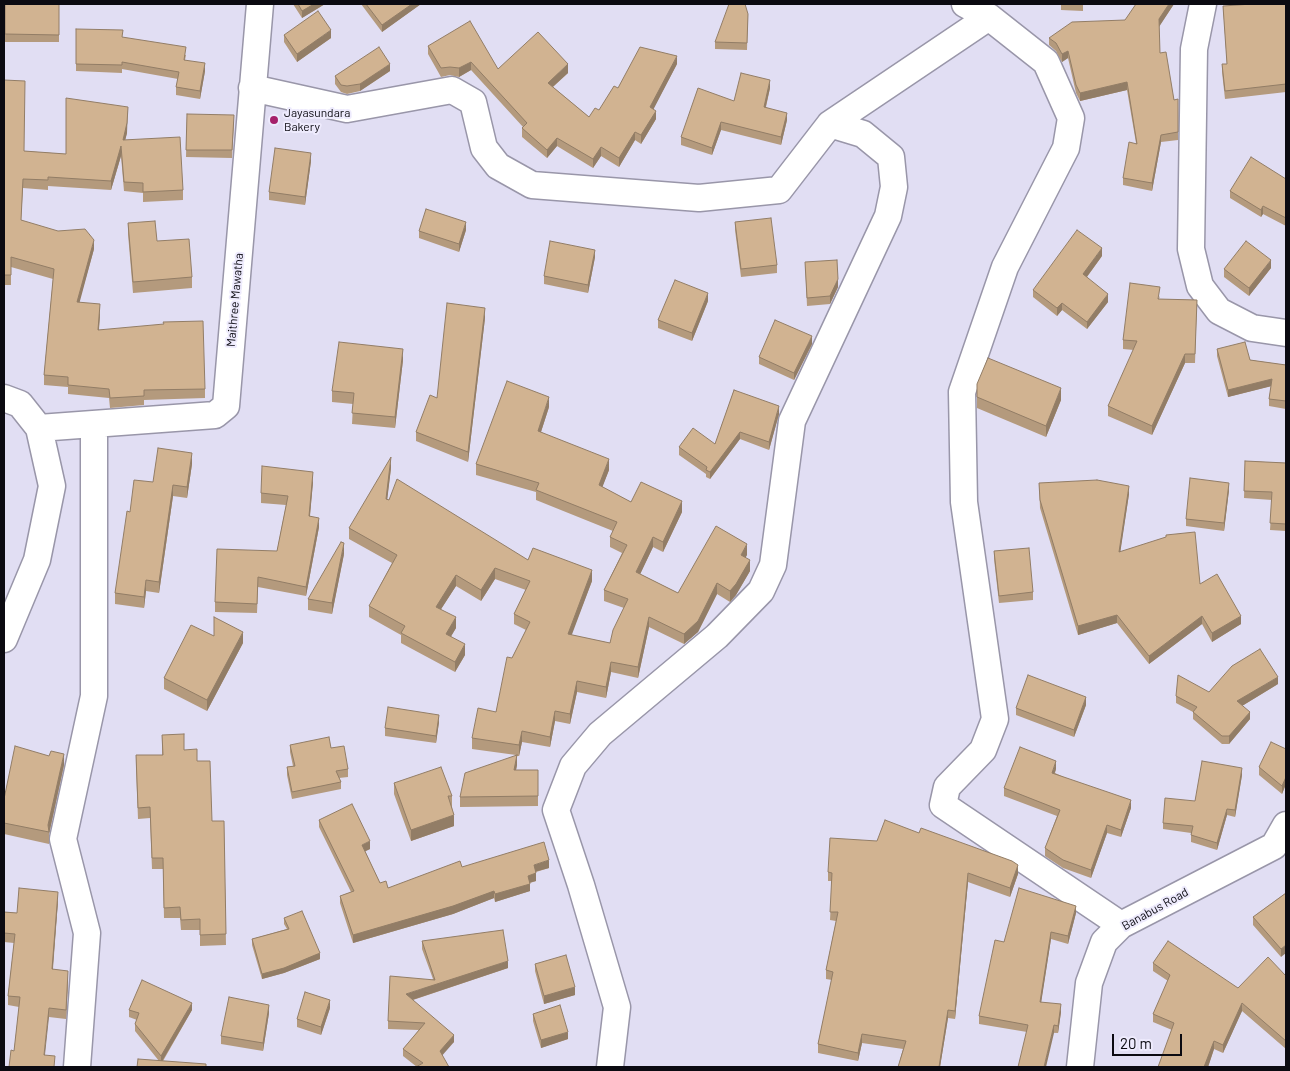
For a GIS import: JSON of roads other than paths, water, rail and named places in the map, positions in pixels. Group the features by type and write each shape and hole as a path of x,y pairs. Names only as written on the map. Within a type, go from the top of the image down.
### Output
{"street":[{"name":"Maithree Mawatha","path":"38,428 215,415 226,406 260,4"},
{"path":"964,4 989,17 1046,62 1071,118 1066,148 1005,267 962,392 964,502 995,719 984,750 947,787 943,805 1121,925"},
{"path":"1203,4 1194,49 1191,249 1200,286 1219,312 1252,328 1286,333"},
{"path":"252,88 347,110 452,90 473,102 484,148 498,166 532,185 699,198 779,190 830,124 989,17"},
{"path":"610,1067 617,1007 582,885 556,810 573,766 600,734 717,636 762,591 773,565 792,421 888,216 894,186 891,157 863,134 830,124"},
{"path":"4,398 20,404 38,428 52,486 37,560 4,639"},
{"path":"77,1067 87,933 63,839 94,696 94,424"},
{"name":"Banabus Road","path":"1080,1067 1089,983 1104,942 1121,925 1274,846 1286,825"}],"place":[{"name":"Jayasundara Bakery","path":"274,120"}]}
